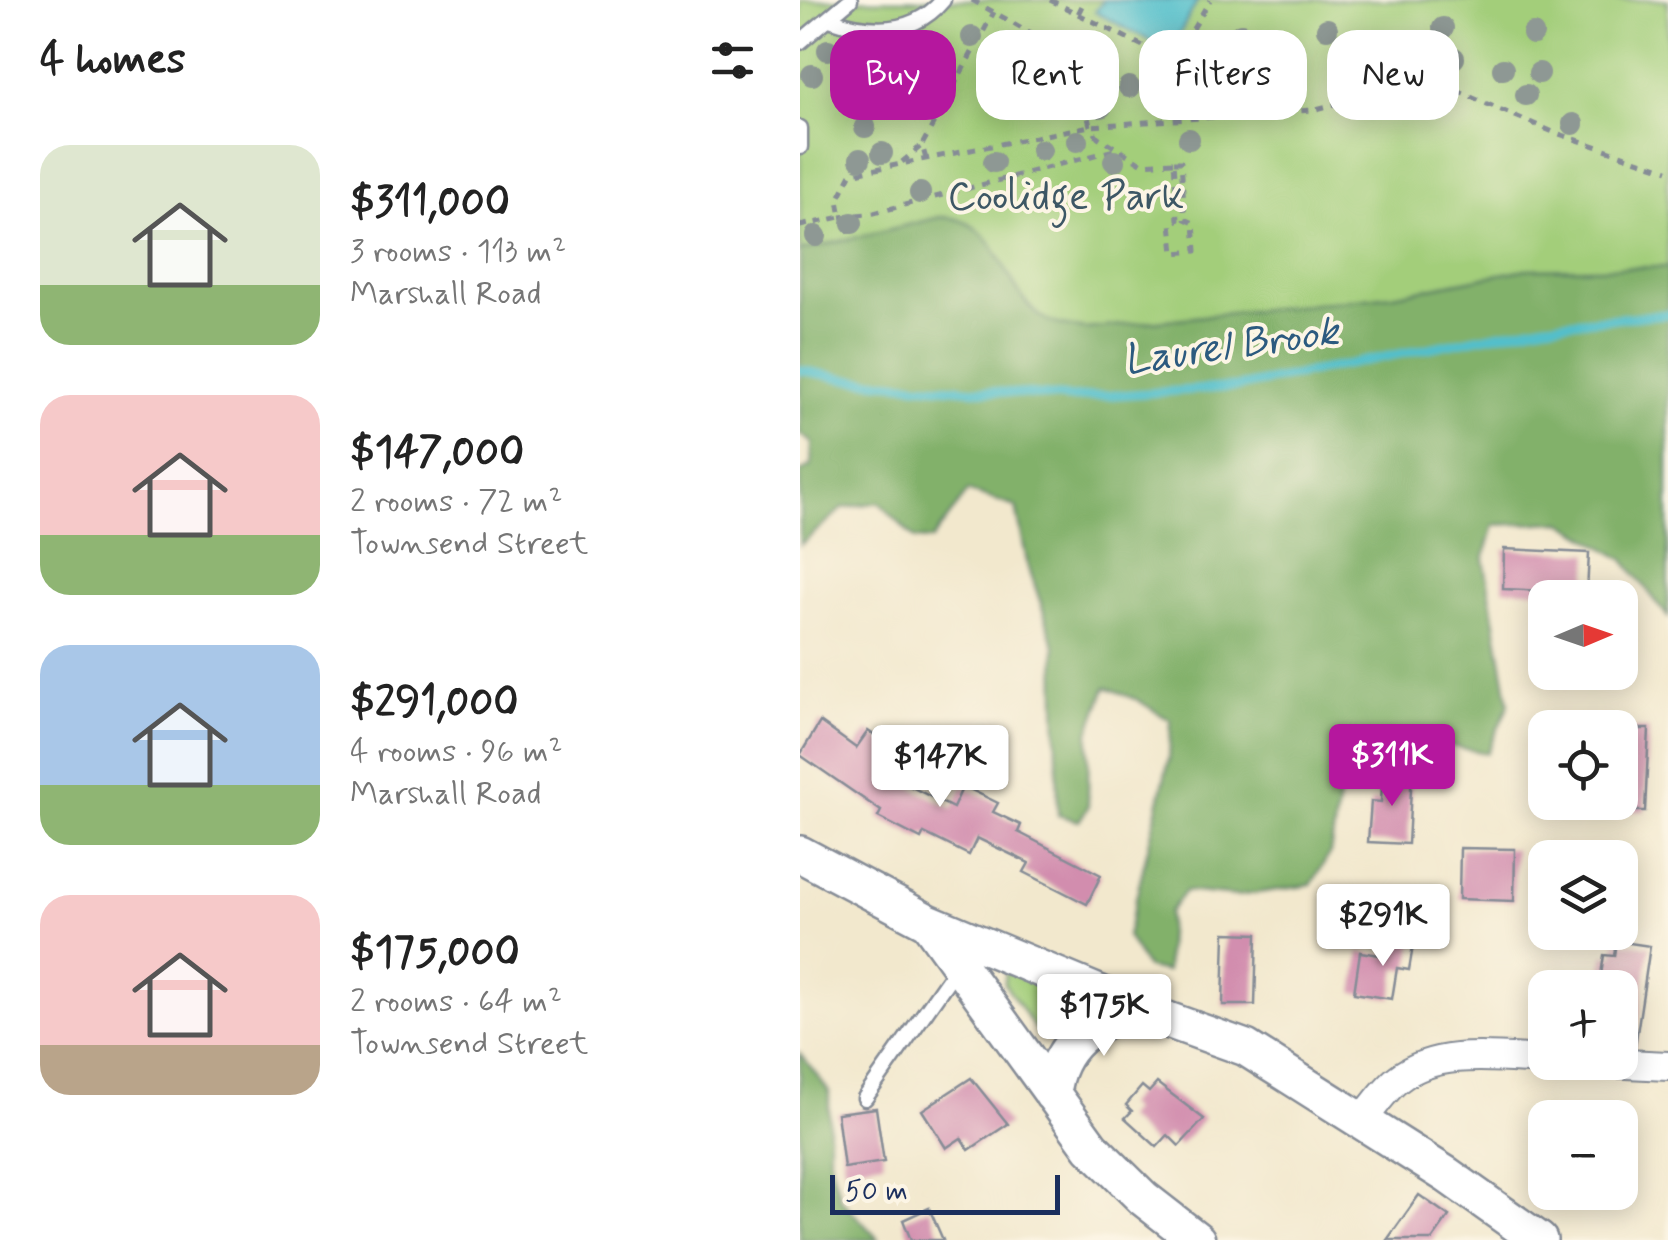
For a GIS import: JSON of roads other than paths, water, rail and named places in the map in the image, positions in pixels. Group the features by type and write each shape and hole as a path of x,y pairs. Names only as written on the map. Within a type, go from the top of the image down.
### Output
{"street":[{"path":"800,854 928,922 1137,1009 1246,1048 1539,1240"},
{"path":"928,922 1052,1094 1116,1173 1197,1240"},
{"path":"1052,1094 1054,1068 1069,1046 1094,1025 1137,1009"},
{"path":"1362,1121 1397,1079 1416,1068 1456,1058 1528,1060"},
{"path":"1638,1065 1668,1066"}],"lane":[{"path":"800,42 850,0"},
{"path":"828,19 854,28 900,28 920,21 943,0"},
{"path":"800,128 800,148"},
{"path":"865,1098 960,964"}],"water":[{"path":"1104,0 1198,0 1182,30 1139,30 1139,35 1095,12"}],"waterway":[{"name":"Laurel Brook","path":"800,370 846,379 1071,398 1238,387 1546,324 1668,314"}],"park label":[{"name":"Coolidge Park","path":"1066,198"}]}
